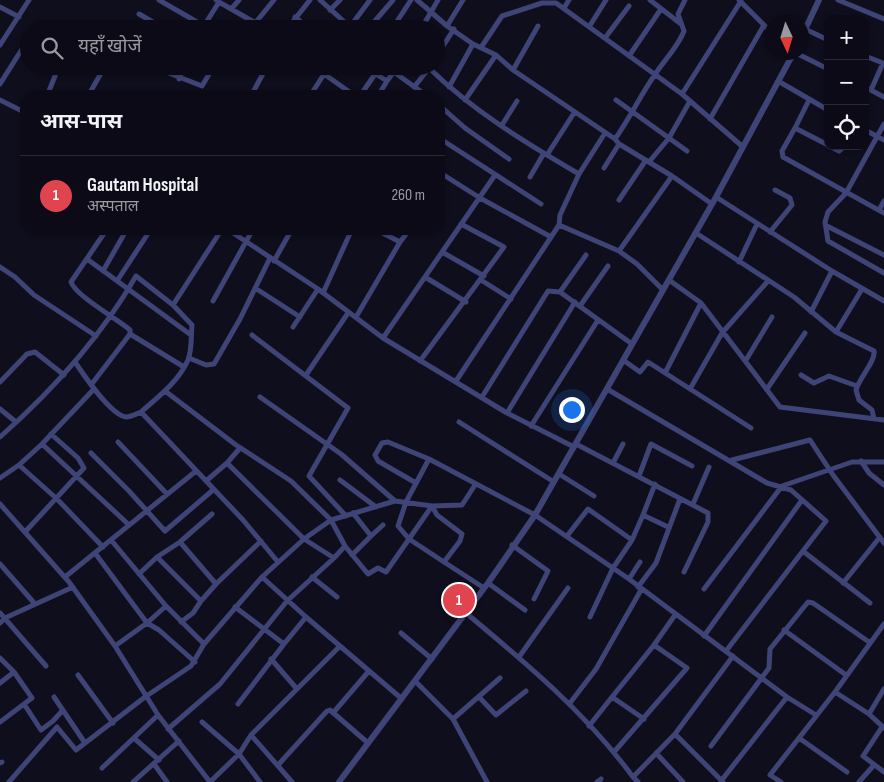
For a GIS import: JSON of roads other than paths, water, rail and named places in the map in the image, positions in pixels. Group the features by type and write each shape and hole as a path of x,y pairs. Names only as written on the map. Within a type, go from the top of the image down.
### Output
{"street":[{"path":"0,45 29,0"},
{"path":"159,0 192,20"},
{"path":"232,8 239,0"},
{"path":"258,20 274,0"},
{"path":"293,20 310,0"},
{"path":"320,0 341,20"},
{"path":"330,10 340,0"},
{"path":"355,20 370,0"},
{"path":"375,20 392,0"},
{"path":"398,20 411,0"},
{"path":"417,0 440,20"},
{"path":"426,20 438,0"},
{"path":"463,0 447,26 454,29 473,44 482,46 496,55 513,70 574,113 712,204"},
{"path":"564,8 569,0"},
{"path":"589,27 606,0"},
{"path":"650,0 683,25"},
{"path":"615,139 633,113 655,74 681,39 684,32 678,14 685,0"},
{"path":"838,0 884,19"},
{"path":"207,20 218,1 253,20"},
{"path":"482,46 502,16 539,1 556,3 682,94 743,147"},
{"path":"682,94 740,1 764,25 710,119"},
{"path":"809,16 815,1"},
{"path":"605,38 628,6"},
{"path":"0,7 19,18"},
{"path":"629,56 661,10"},
{"path":"139,14 149,20"},
{"path":"295,17 299,20"},
{"path":"513,70 538,26"},
{"path":"445,43 454,29"},
{"path":"809,31 824,38"},
{"path":"449,87 473,44"},
{"path":"0,84 20,52"},
{"path":"465,100 496,55"},
{"path":"869,57 883,62 869,87"},
{"path":"339,782 466,613 512,545 535,515 696,233 790,60"},
{"path":"809,60 824,67"},
{"path":"49,90 55,75"},
{"path":"91,90 100,75"},
{"path":"170,75 202,86 209,75"},
{"path":"179,79 181,75"},
{"path":"254,90 262,75"},
{"path":"314,90 323,75"},
{"path":"325,75 347,90"},
{"path":"364,90 373,75"},
{"path":"376,75 387,81"},
{"path":"382,90 392,75"},
{"path":"398,75 418,90"},
{"path":"414,87 424,75"},
{"path":"438,75 449,87 488,118 579,174"},
{"path":"778,81 824,108"},
{"path":"869,90 884,97"},
{"path":"0,100 20,110"},
{"path":"616,100 686,151"},
{"path":"809,100 782,151 783,157 846,194 882,212 884,201"},
{"path":"502,125 518,101"},
{"path":"619,200 648,161 669,138 690,101"},
{"path":"445,111 465,128 509,158"},
{"path":"530,177 574,113"},
{"path":"884,124 846,194 828,212 825,222 828,241 833,246 884,273"},
{"path":"795,128 824,143"},
{"path":"869,132 884,140"},
{"path":"456,381 559,225 560,215 579,174 605,133"},
{"path":"445,142 541,204"},
{"path":"604,168 619,144"},
{"path":"383,338 495,175"},
{"path":"445,176 480,198 551,237"},
{"path":"618,251 672,176"},
{"path":"770,232 792,205 790,198 775,190"},
{"path":"716,197 756,224 884,301"},
{"path":"420,361 466,302 504,247 460,224"},
{"path":"740,262 756,224"},
{"path":"559,225 618,251 637,264 663,290"},
{"path":"827,226 884,255"},
{"path":"696,233 794,297 836,332 874,351 874,359 864,371 857,386 859,400 872,410 874,419"},
{"path":"103,235 73,276 71,282 73,287 112,315 130,330 130,334 184,367"},
{"path":"103,271 124,235"},
{"path":"117,281 147,235"},
{"path":"173,304 218,235"},
{"path":"236,235 321,291 383,338 507,413 639,476 708,513 709,517 684,572"},
{"path":"213,300 250,235"},
{"path":"189,358 206,365 214,364 240,319 255,288 288,235"},
{"path":"293,326 321,291 349,235"},
{"path":"387,235 400,242"},
{"path":"356,317 405,235"},
{"path":"442,252 483,278 511,300"},
{"path":"560,292 586,255"},
{"path":"87,259 191,335"},
{"path":"580,306 608,266"},
{"path":"0,267 34,295 96,336"},
{"path":"811,312 832,271"},
{"path":"0,437 75,362 112,315 136,276 173,304 192,325 189,358 184,367 165,391 141,412 125,417 119,414 93,387 75,362"},
{"path":"425,277 466,302"},
{"path":"669,280 701,304 722,333 746,360 780,407 884,420"},
{"path":"690,389 722,333 768,281"},
{"path":"255,288 300,317"},
{"path":"836,332 862,289"},
{"path":"482,398 545,295 553,290 560,292 575,302 632,344"},
{"path":"507,413 575,302"},
{"path":"665,373 701,304"},
{"path":"306,375 348,313"},
{"path":"746,360 772,317"},
{"path":"531,426 598,320"},
{"path":"767,389 805,333"},
{"path":"0,478 19,465 42,444 93,387 130,334"},
{"path":"252,335 348,408 309,476 346,516"},
{"path":"0,382 27,354 35,352 64,375"},
{"path":"623,360 640,372 648,362 751,428"},
{"path":"801,375 814,383 829,376 857,386"},
{"path":"607,389 732,460 767,483 791,490 826,521 726,651"},
{"path":"165,391 240,448 291,480 331,520 345,546 368,574 378,568 386,572 432,506"},
{"path":"260,397 341,454 395,501"},
{"path":"0,409 16,422"},
{"path":"141,412 261,541 278,562"},
{"path":"459,422 554,482"},
{"path":"25,532 84,468 83,464 51,434"},
{"path":"732,460 810,440 884,543"},
{"path":"118,442 167,494"},
{"path":"416,483 378,461 375,455 382,443 388,442 429,459 535,515 629,579 787,698 816,715"},
{"path":"42,444 128,524"},
{"path":"612,463 622,444"},
{"path":"639,476 651,444 692,466"},
{"path":"206,481 228,463 240,448"},
{"path":"91,453 165,531 213,490"},
{"path":"429,459 406,502 398,526 408,539 525,610"},
{"path":"861,461 869,473 884,485"},
{"path":"704,589 782,486 861,461 884,462"},
{"path":"228,463 304,539 334,558"},
{"path":"19,465 57,499 103,547"},
{"path":"692,504 709,467"},
{"path":"65,577 145,510 196,471"},
{"path":"559,474 594,496"},
{"path":"340,480 376,507"},
{"path":"9,782 57,728 76,750 145,697 195,662 204,644 262,577 304,539 331,520 395,501 432,506 462,505 475,484"},
{"path":"590,617 613,568 632,540 654,484"},
{"path":"570,704 600,662 639,588 656,563 680,499"},
{"path":"704,636 802,500"},
{"path":"0,504 73,587 114,646 145,697 210,782 239,754 252,735 340,646"},
{"path":"432,506 437,516 462,534 460,541 444,562"},
{"path":"566,536 588,510 632,540"},
{"path":"353,513 370,536"},
{"path":"140,574 212,514"},
{"path":"643,515 668,527"},
{"path":"352,555 370,536 384,525"},
{"path":"843,583 880,537"},
{"path":"111,540 166,606 204,644"},
{"path":"181,622 193,613 216,584 261,541"},
{"path":"180,542 216,584"},
{"path":"512,545 548,571 534,599"},
{"path":"168,729 220,684 287,601 345,546"},
{"path":"804,552 870,603"},
{"path":"95,553 147,623 159,630 195,662"},
{"path":"157,558 201,601"},
{"path":"629,579 640,562"},
{"path":"0,564 35,604"},
{"path":"262,577 287,601 402,699"},
{"path":"312,577 336,597"},
{"path":"2,615 35,604 73,587"},
{"path":"519,657 568,588"},
{"path":"711,746 769,668 768,655 770,649 808,602 813,603 869,642"},
{"path":"114,646 147,623 166,606"},
{"path":"236,607 284,644"},
{"path":"466,613 519,657 570,704 588,726 614,752 638,782"},
{"path":"0,624 2,615"},
{"path":"2,615 46,666"},
{"path":"588,726 654,646 675,615"},
{"path":"238,704 306,616"},
{"path":"781,782 770,775 835,692 869,642 884,624"},
{"path":"784,630 846,675"},
{"path":"401,633 432,659"},
{"path":"614,752 687,668 654,646"},
{"path":"633,777 675,734 733,656"},
{"path":"271,659 297,689"},
{"path":"0,722 32,698 14,672 1,661"},
{"path":"333,712 369,670"},
{"path":"0,683 14,672"},
{"path":"78,675 113,722"},
{"path":"453,719 500,678"},
{"path":"415,681 453,719 487,782"},
{"path":"869,714 884,689"},
{"path":"479,697 496,715 526,690"},
{"path":"835,692 869,714 883,727 863,756 884,772"},
{"path":"54,697 85,743"},
{"path":"612,697 644,719"},
{"path":"675,734 719,781 787,698"},
{"path":"24,704 41,730 53,721 62,710"},
{"path":"279,764 327,711 333,712 368,743"},
{"path":"102,768 135,739 158,715"},
{"path":"202,722 239,754 260,782"},
{"path":"252,735 279,764 292,782"},
{"path":"799,738 847,772"},
{"path":"135,739 159,760"},
{"path":"133,782 179,741"},
{"path":"656,753 683,782"},
{"path":"154,764 167,782"},
{"path":"859,782 874,765"}],"place":[{"name":"Gautam Hospital","path":"459,600"}]}
